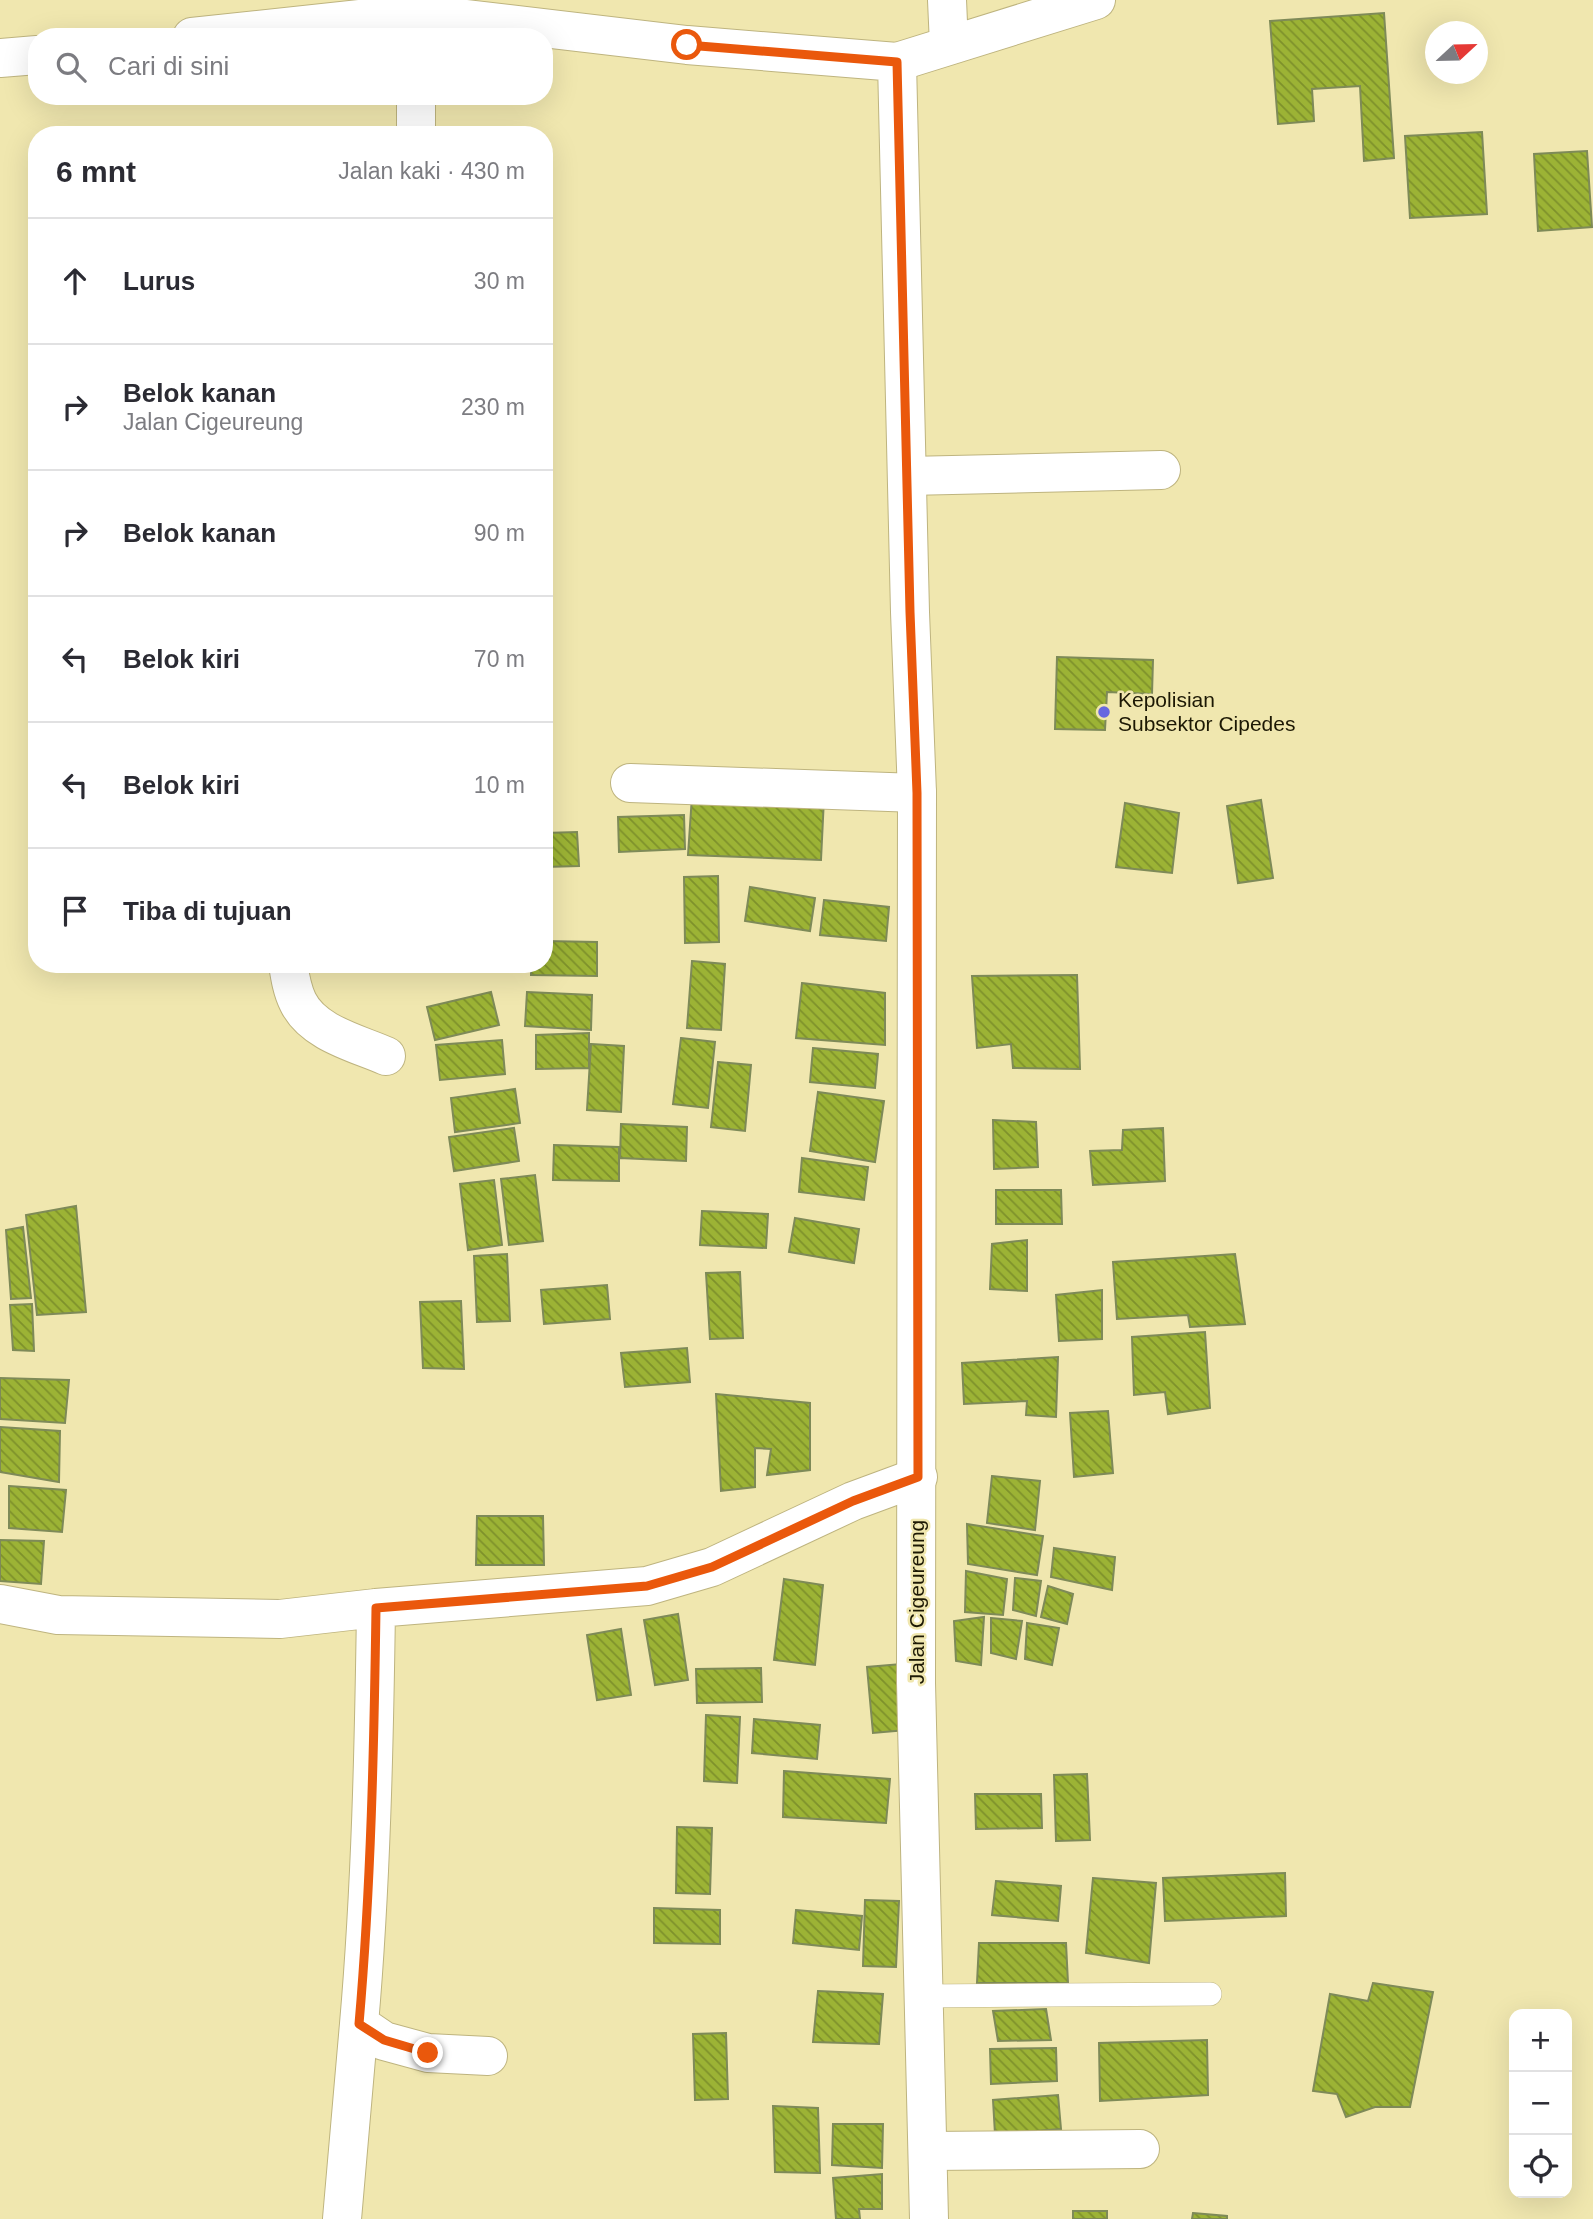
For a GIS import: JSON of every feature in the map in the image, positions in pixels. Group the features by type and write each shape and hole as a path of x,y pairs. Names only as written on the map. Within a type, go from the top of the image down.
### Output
{"street":[{"path":"947,0 949,46"},
{"path":"553,35 897,62 1096,0"},
{"path":"359,28 415,25 456,28"},
{"path":"0,58 28,56"},
{"name":"Jalan Cigeureung","path":"897,62 917,793 916,1683 929,2219"},
{"path":"416,105 416,126"},
{"path":"908,475 1161,470"},
{"path":"630,783 917,793"},
{"path":"290,973 298,1003 309,1018 321,1028 386,1056"},
{"path":"0,1604 58,1615 281,1619 376,1608 647,1586 712,1567 853,1501 918,1477"},
{"path":"342,2219 365,1955 374,1754 376,1608"},
{"path":"359,2024 384,2040 428,2053 488,2056"},
{"path":"928,2151 1140,2149"}],"lane":[{"path":"924,1996 1210,1994"}],"building":[{"path":"1384,13 1394,158 1364,161 1360,86 1312,89 1314,121 1278,124 1270,21"},
{"path":"1482,132 1487,214 1410,218 1405,136"},
{"path":"1587,151 1592,227 1538,231 1534,154"},
{"path":"1057,657 1153,660 1152,694 1107,692 1105,730 1055,729"},
{"path":"692,796 824,798 821,860 688,855"},
{"path":"1261,800 1273,878 1238,883 1227,806"},
{"path":"1125,803 1179,813 1172,873 1116,867"},
{"path":"684,815 685,849 619,852 618,817"},
{"path":"577,832 579,866 553,867 553,833"},
{"path":"718,876 719,942 685,943 684,877"},
{"path":"750,887 815,898 810,931 745,921"},
{"path":"824,900 889,907 886,941 820,935"},
{"path":"553,941 597,942 597,976 531,975 553,973"},
{"path":"692,961 725,964 721,1030 687,1028"},
{"path":"1077,975 1080,1069 1013,1068 1011,1044 977,1048 972,976"},
{"path":"802,983 885,993 885,1045 796,1038"},
{"path":"491,992 499,1025 435,1040 427,1007"},
{"path":"527,992 592,995 591,1030 525,1026"},
{"path":"589,1033 589,1068 536,1069 536,1035"},
{"path":"681,1038 715,1042 708,1108 673,1104"},
{"path":"502,1040 505,1074 440,1080 436,1045"},
{"path":"591,1044 624,1046 621,1112 587,1110"},
{"path":"813,1048 878,1054 875,1088 810,1082"},
{"path":"718,1062 751,1065 745,1131 711,1127"},
{"path":"515,1089 520,1123 455,1132 451,1098"},
{"path":"818,1092 884,1101 875,1162 810,1151"},
{"path":"993,1120 1036,1122 1038,1167 994,1169"},
{"path":"621,1124 687,1127 686,1161 620,1158"},
{"path":"514,1128 519,1161 454,1171 449,1137"},
{"path":"1163,1128 1165,1181 1093,1185 1090,1151 1122,1150 1123,1130"},
{"path":"554,1145 619,1147 619,1181 553,1180"},
{"path":"802,1158 868,1167 864,1200 799,1192"},
{"path":"535,1175 543,1241 509,1245 501,1179"},
{"path":"494,1180 502,1245 468,1250 460,1184"},
{"path":"996,1190 1061,1190 1062,1224 996,1224"},
{"path":"76,1206 86,1312 37,1315 26,1215"},
{"path":"702,1211 768,1214 766,1248 700,1245"},
{"path":"795,1218 859,1229 854,1263 789,1252"},
{"path":"23,1227 31,1298 11,1299 6,1230"},
{"path":"1027,1240 1027,1291 990,1289 992,1244"},
{"path":"507,1254 510,1321 477,1322 474,1256"},
{"path":"1235,1254 1245,1324 1190,1327 1188,1315 1117,1319 1113,1262"},
{"path":"740,1272 743,1338 710,1339 706,1273"},
{"path":"607,1285 610,1319 544,1324 541,1290"},
{"path":"1102,1290 1102,1339 1059,1341 1056,1295"},
{"path":"461,1301 464,1369 423,1368 420,1302"},
{"path":"32,1304 34,1351 13,1350 10,1305"},
{"path":"1205,1332 1210,1408 1168,1414 1165,1392 1134,1395 1132,1337"},
{"path":"687,1348 690,1382 625,1387 621,1353"},
{"path":"1058,1357 1056,1417 1026,1415 1027,1401 964,1404 962,1363"},
{"path":"0,1378 69,1380 65,1423 0,1419"},
{"path":"716,1394 810,1403 810,1470 767,1475 771,1449 755,1448 755,1487 721,1491"},
{"path":"1108,1411 1113,1473 1074,1477 1070,1413"},
{"path":"0,1427 60,1431 59,1482 0,1472"},
{"path":"992,1476 1040,1481 1035,1530 987,1523"},
{"path":"9,1486 66,1490 62,1532 9,1528"},
{"path":"477,1516 543,1516 544,1565 476,1565"},
{"path":"967,1524 1043,1536 1037,1575 968,1564"},
{"path":"0,1540 44,1541 41,1584 0,1581"},
{"path":"1054,1548 1115,1557 1112,1590 1051,1577"},
{"path":"966,1571 1007,1579 1003,1615 965,1612"},
{"path":"1015,1578 1041,1581 1036,1616 1013,1610"},
{"path":"784,1579 823,1585 815,1665 774,1660"},
{"path":"1048,1586 1073,1594 1067,1624 1041,1617"},
{"path":"678,1614 688,1680 655,1685 644,1620"},
{"path":"984,1617 981,1665 956,1661 954,1621"},
{"path":"991,1618 1022,1621 1016,1659 991,1653"},
{"path":"1027,1623 1059,1628 1052,1665 1025,1659"},
{"path":"621,1629 631,1695 597,1700 587,1635"},
{"path":"901,1664 906,1730 873,1733 867,1667"},
{"path":"761,1668 762,1702 697,1703 696,1669"},
{"path":"706,1715 740,1717 737,1783 704,1781"},
{"path":"754,1719 820,1725 817,1759 752,1753"},
{"path":"784,1771 890,1779 886,1823 783,1817"},
{"path":"1087,1774 1090,1840 1056,1841 1054,1775"},
{"path":"975,1794 1041,1794 1042,1828 976,1829"},
{"path":"677,1827 712,1828 710,1894 676,1893"},
{"path":"1285,1873 1286,1916 1165,1921 1163,1878"},
{"path":"1093,1878 1156,1883 1149,1963 1086,1953"},
{"path":"996,1881 1061,1886 1058,1921 992,1915"},
{"path":"865,1900 899,1901 896,1967 863,1966"},
{"path":"654,1908 720,1910 720,1944 654,1943"},
{"path":"796,1910 862,1916 859,1950 793,1943"},
{"path":"979,1943 1066,1943 1068,1983 977,1983"},
{"path":"1373,1983 1433,1992 1410,2107 1375,2107 1346,2117 1337,2094 1313,2091 1330,1994 1368,2001"},
{"path":"818,1991 883,1994 879,2044 813,2042"},
{"path":"1046,2009 1051,2040 998,2041 993,2011"},
{"path":"726,2033 728,2099 695,2100 693,2034"},
{"path":"1207,2040 1208,2095 1100,2101 1099,2043"},
{"path":"1056,2048 1057,2081 991,2084 990,2049"},
{"path":"1058,2095 1061,2129 995,2134 993,2100"},
{"path":"773,2106 818,2108 820,2173 775,2172"},
{"path":"833,2124 883,2124 882,2168 832,2165"},
{"path":"882,2174 882,2209 859,2209 860,2219 836,2219 833,2178"},
{"path":"1073,2211 1107,2211 1107,2219 1073,2219"},
{"path":"1193,2213 1227,2216 1227,2219 1192,2219"}],"place":[{"name":"Kepolisian Subsektor Cipedes","path":"1104,712"}],"route":[{"path":"428,2053 384,2040 359,2024 365,1955 374,1754 376,1608 647,1586 712,1567 853,1501 918,1477 917,793 897,62 687,45"}]}
